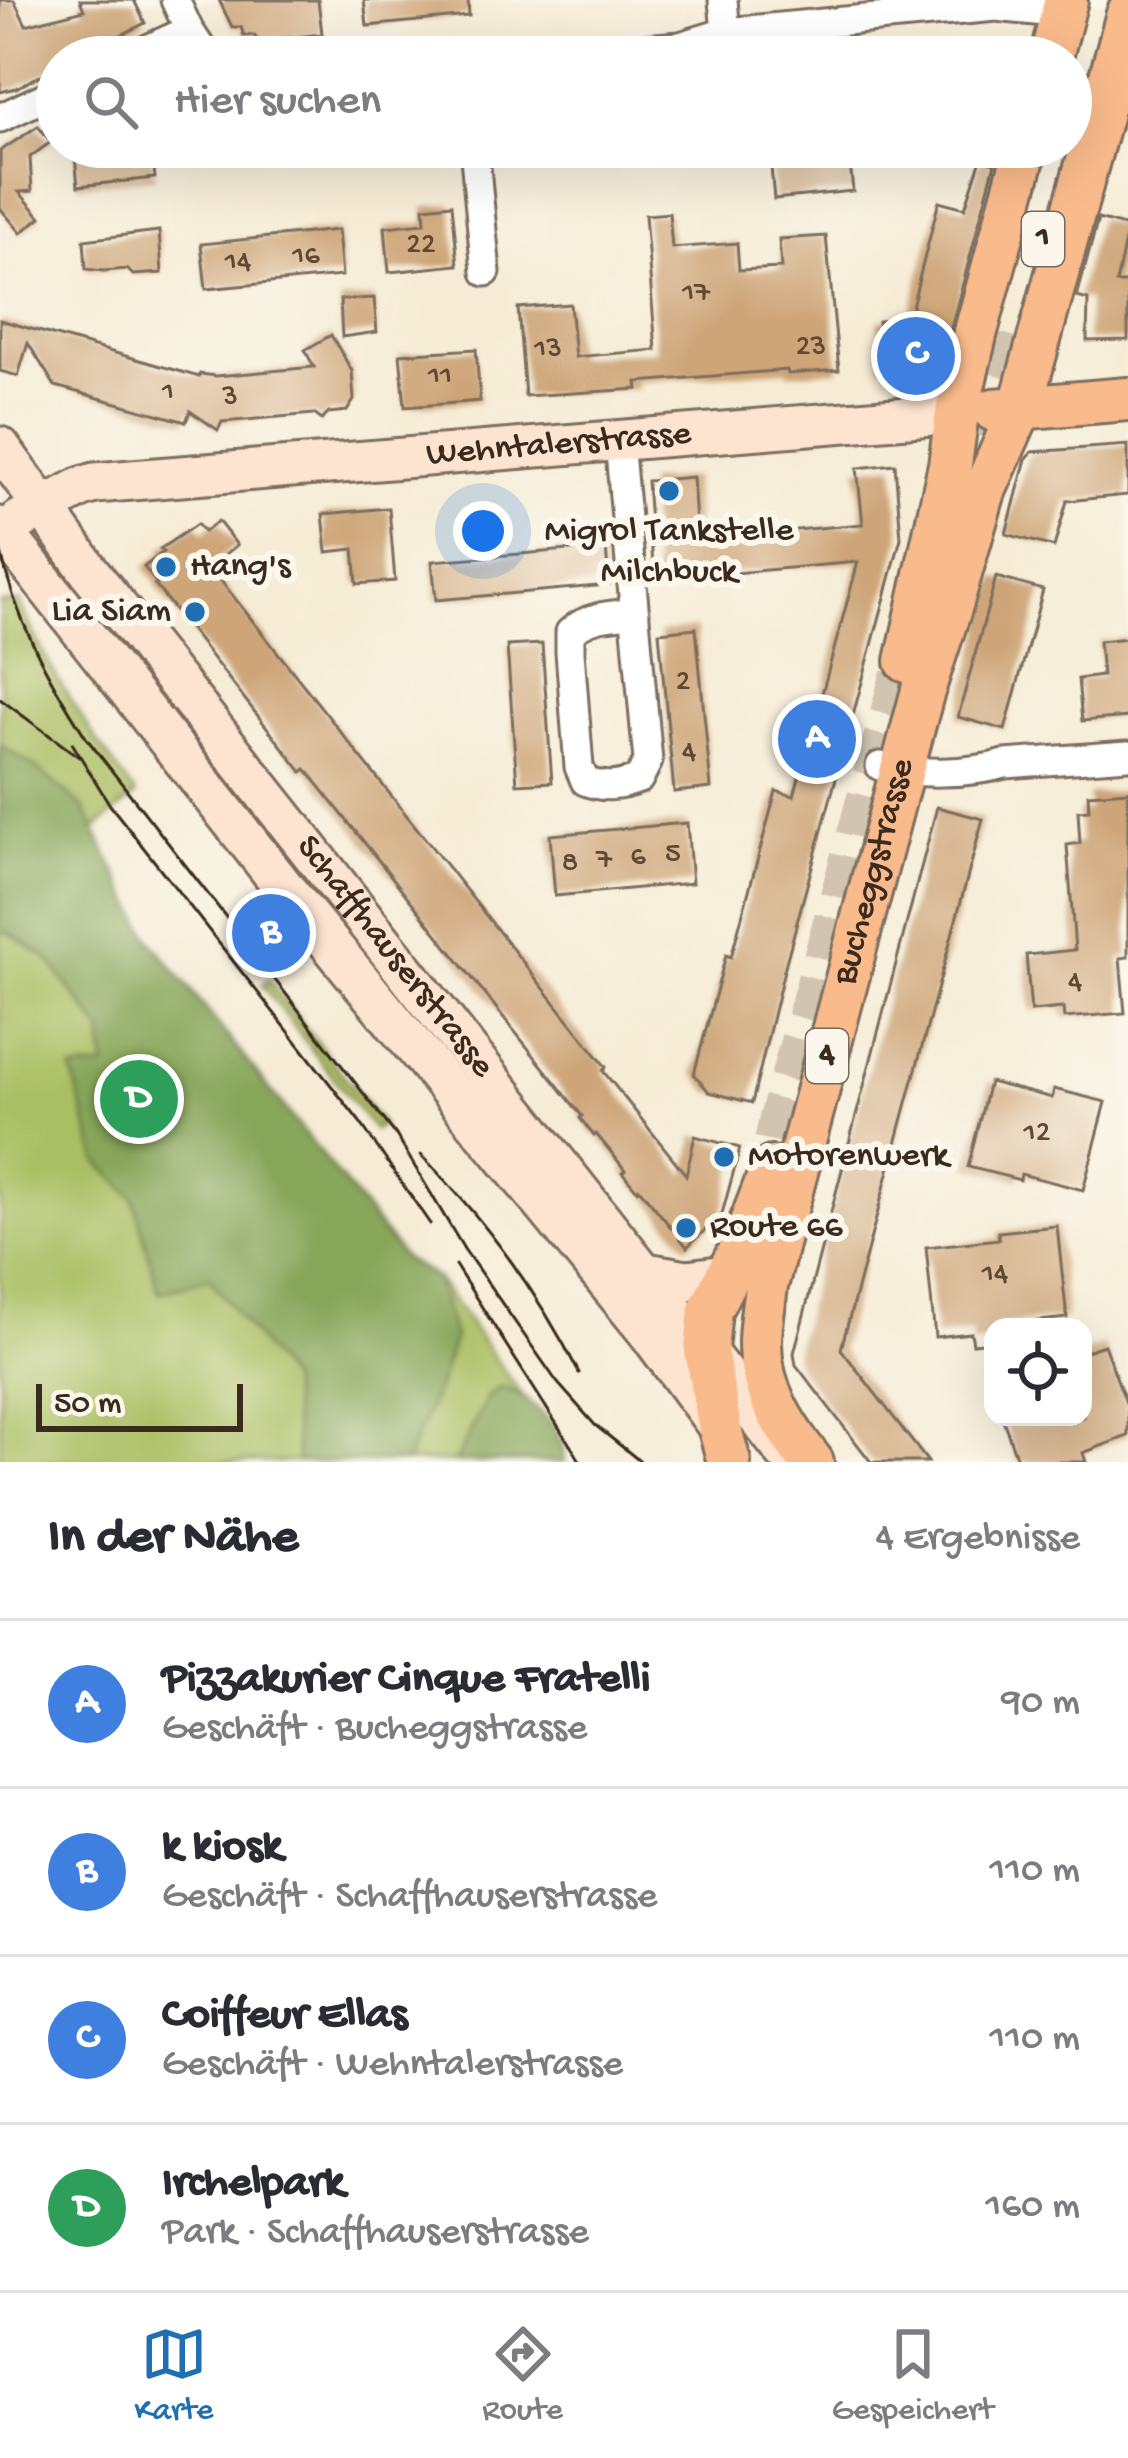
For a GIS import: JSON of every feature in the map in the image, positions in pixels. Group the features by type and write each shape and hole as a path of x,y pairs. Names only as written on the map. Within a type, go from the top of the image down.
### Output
{"main road":[{"path":"1092,53 1106,0"},
{"path":"1059,36 1070,4"},
{"path":"1068,36 1070,4"},
{"name":"4","path":"1092,146 1128,14"},
{"name":"4","path":"957,413 1020,168"},
{"name":"1","path":"1040,168 1007,330 1060,168"},
{"name":"4","path":"1020,409 1086,168"},
{"name":"Wehntalerstrasse","path":"957,413 1128,399"},
{"name":"Bucheggstrasse","path":"731,1451 706,1350 710,1310 761,1202 891,769 922,694 984,491 1020,409"},
{"name":"Bucheggstrasse","path":"812,1462 775,1409 763,1370 760,1342 766,1286 891,769 957,413"}],"street":[{"path":"175,0 193,36"},
{"path":"723,0 726,32"},
{"path":"713,36 996,7 1070,4"},
{"path":"176,36 189,30"},
{"path":"0,118 36,101"},
{"path":"476,168 486,272"},
{"name":"Wehntalerstrasse","path":"1,530 95,483 957,413"},
{"path":"619,441 635,613 648,761 640,779 622,786 598,786 585,781 579,767 571,632 598,616 635,613"},
{"name":"Schaffhauserstrasse","path":"0,446 104,590 793,1462"},
{"name":"Schaffhauserstrasse","path":"1,530 290,895 649,1334 731,1451"},
{"path":"891,769 986,769 1128,755"},
{"path":"646,1274 686,1280 726,1276"}],"green space":[{"path":"81,594 392,987 325,915 74,601"},
{"path":"20,602 57,678 136,795 94,830 151,940 404,1259 436,1278 521,1394 501,1387 489,1395 455,1462 0,1462 0,603"},
{"path":"0,745 83,807 151,940 404,1259 436,1278 454,1337 406,1462 298,1462 288,1380 209,1278 159,1293 133,1197 97,1160 72,1070 105,1067 102,1031 47,958 6,931 0,934"},
{"path":"268,980 382,1124 374,1130 262,985"},
{"path":"501,1387 544,1416 559,1437 565,1462 455,1462 489,1395"}],"building":[{"path":"0,0 14,0 26,25 84,10 80,0 134,0 145,23 119,36 36,36 36,78 0,92"},
{"path":"219,0 318,0 322,34 244,36 241,27 232,27"},
{"path":"364,0 468,0 469,16 367,26"},
{"path":"36,127 36,153 30,157 32,191 19,192 41,217 21,233 0,208 0,151"},
{"path":"76,168 154,168 155,178 78,186"},
{"path":"771,168 850,168 853,191 774,199"},
{"path":"978,168 994,168 943,358 881,366 878,321 909,318 939,201 965,208"},
{"path":"452,204 458,265 389,272 385,227 425,223 424,207"},
{"path":"669,213 672,248 737,243 739,270 781,268 779,239 826,236 839,370 637,382 638,389 525,396 518,308 570,304 575,357 656,350 645,215"},
{"path":"1098,219 1128,227 1116,283 1128,283 1128,340 1087,341 1088,300 1077,297"},
{"path":"338,230 342,276 206,289 201,244"},
{"path":"159,231 162,273 86,269 84,240"},
{"path":"374,298 377,332 342,337 340,300"},
{"path":"0,320 199,377 314,367 305,350 331,335 352,371 354,400 347,411 329,413 322,420 314,414 222,422 218,430 190,411 186,422 55,386 28,343 18,376 0,371"},
{"path":"476,349 480,401 405,407 400,354"},
{"path":"1128,445 1128,495 1067,501 1054,547 1006,534 1026,459 1032,452"},
{"path":"895,464 901,538 752,1103 709,1092 694,1074 726,955 731,957 776,791 794,796 858,562 654,580 647,481 693,477 697,539 863,524 857,468"},
{"path":"389,508 395,581 357,584 354,549 327,552 323,514"},
{"path":"218,521 237,545 210,567 686,1175 695,1136 740,1148 722,1214 687,1247 622,1172 611,1152 155,585 144,567 163,552 160,549 197,524 204,532"},
{"path":"606,547 609,585 436,600 432,561"},
{"path":"996,577 1043,590 1005,730 958,717"},
{"path":"696,628 711,788 674,792 659,632"},
{"path":"1128,638 1128,717 1082,721 1078,679 1102,676 1099,641"},
{"path":"542,644 552,782 517,784 507,646"},
{"path":"1128,791 1128,957 1120,958 1125,1013 1064,1018 1063,1008 1031,1011 1026,955 1075,950 1067,845 1080,843 1078,811 1089,810 1088,794"},
{"path":"937,807 983,819 841,1349 928,1462 871,1462 796,1365 794,1353"},
{"path":"687,823 692,883 555,896 550,835"},
{"path":"989,1082 1052,1098 1054,1089 1106,1102 1083,1190 968,1167"},
{"path":"1057,1226 1067,1318 984,1318 984,1343 973,1344 971,1333 935,1337 926,1247 999,1239 998,1232"},
{"path":"1104,1345 1128,1408 1128,1436 1083,1453 1086,1462 1018,1462 1005,1426 1092,1426 1092,1349"}],"tunnel":[{"path":"991,439 1019,332"},
{"path":"762,1203 780,1119 915,626"}],"tram line":[{"path":"0,548 34,647 87,739 396,1135 464,1249 557,1382 595,1425 641,1462"},
{"path":"0,699 79,757"},
{"path":"72,743 110,805 360,1122 430,1224"},
{"path":"421,1155 508,1258 579,1373"},
{"path":"455,1265 581,1462"}],"place":[{"name":"Coiffeur Ellas","path":"916,356"},
{"name":"Migrol Tankstelle Milchbuck","path":"669,491"},
{"name":"Hang's","path":"166,567"},
{"name":"Lia Siam","path":"195,612"},
{"name":"Pizzakurier Cinque Fratelli","path":"817,739"},
{"name":"k kiosk","path":"271,933"},
{"name":"Irchelpark","path":"139,1099"},
{"name":"Motorenwerk","path":"724,1157"},
{"name":"Route 66","path":"686,1228"}]}
